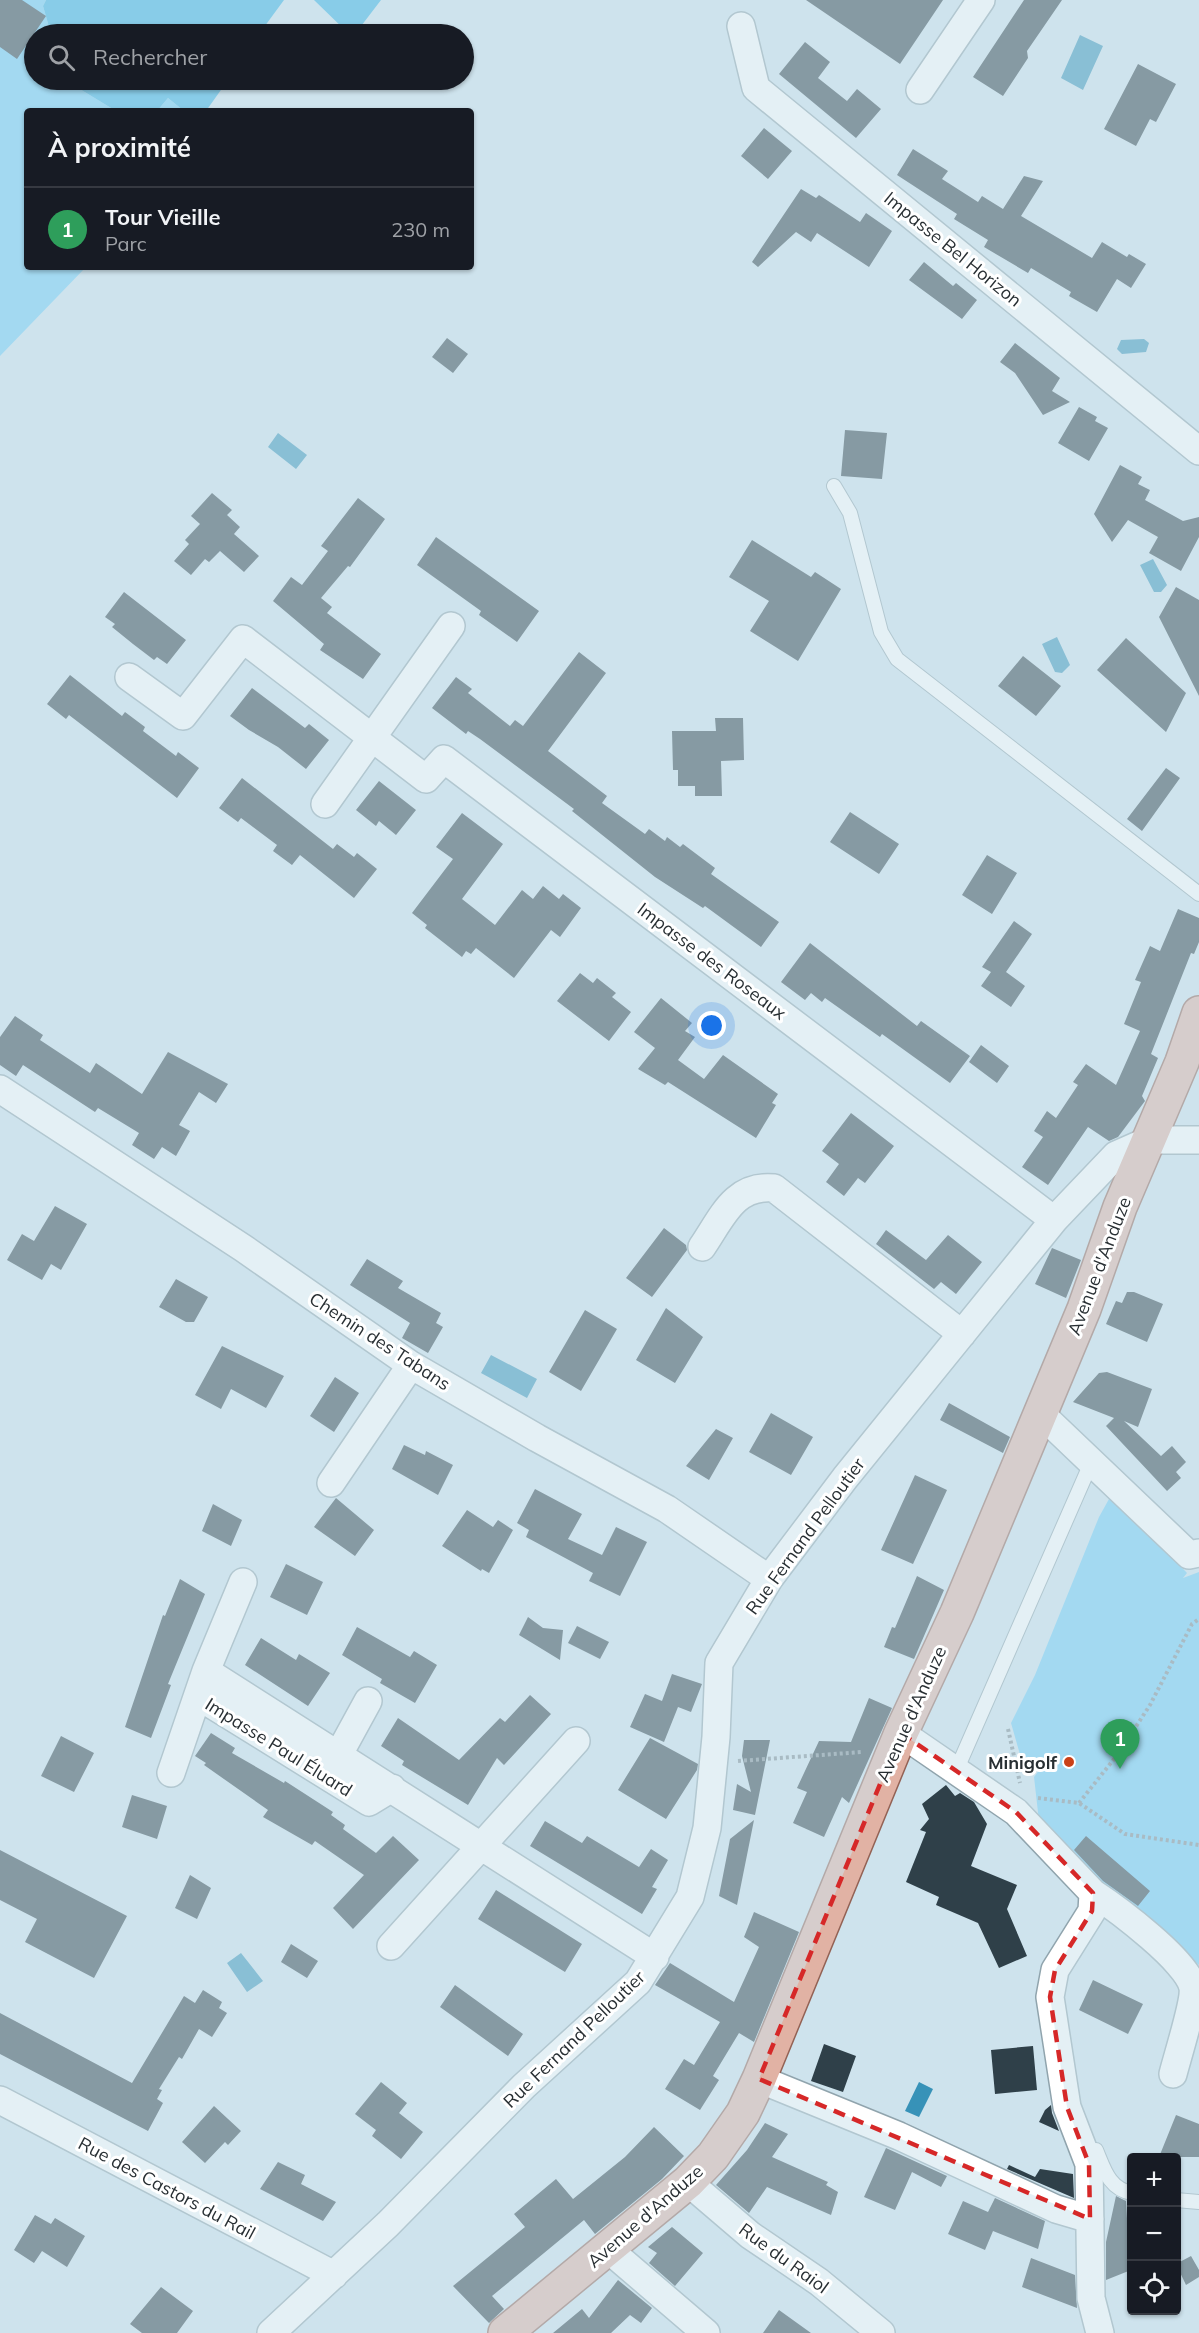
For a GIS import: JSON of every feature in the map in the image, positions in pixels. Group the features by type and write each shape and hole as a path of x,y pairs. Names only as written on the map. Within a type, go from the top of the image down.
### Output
{"main road":[{"name":"Avenue d'Anduze","path":"505,2333 688,2182 713,2156 743,2113 897,1742 957,1612 1040,1413 1199,1013"}],"street":[{"path":"920,90 981,0"},
{"name":"Impasse Bel Horizon","path":"741,26 756,88 1199,451"},
{"path":"325,804 452,626"},
{"name":"Impasse des Roseaux","path":"129,677 183,716 243,639 426,779 444,759 1054,1220"},
{"name":"Chemin des Tabans","path":"0,1089 243,1248 411,1365 537,1438 667,1509 769,1579"},
{"path":"1150,1140 1199,1140"},
{"name":"Rue Fernand Pelloutier","path":"271,2333 334,2275 524,2086 638,1982 690,1897 707,1828 719,1663 769,1579 845,1478 1054,1220 1116,1155 1150,1140"},
{"path":"702,1247 731,1205 744,1192 757,1186 774,1188 962,1334"},
{"path":"331,1483 411,1365"},
{"path":"1040,1413 1189,1555 1199,1553"},
{"name":"Impasse Paul Éluard","path":"171,1773 202,1684 243,1582"},
{"name":"Impasse Paul Éluard","path":"202,1684 339,1754 655,1957"},
{"name":"Impasse Paul Éluard","path":"202,1684 369,1802 392,1788"},
{"name":"Impasse Paul Éluard","path":"339,1754 368,1701"},
{"path":"391,1946 576,1742"},
{"path":"897,1742 956,1771 1016,1812 1093,1893 1141,1929 1189,1975 1193,1990 1173,2074"},
{"path":"1093,1893 1092,1911 1055,1970 1050,1997 1067,2107 1089,2164 1091,2298 1101,2333"},
{"path":"759,2079 899,2136 1056,2209 1090,2219"},
{"name":"Rue des Castors du Rail","path":"0,2100 334,2275"},
{"name":"Rue du Raiol","path":"688,2182 750,2235 819,2282 881,2333"},
{"path":"608,2249 706,2333"}],"lane":[{"path":"834,486 850,513 881,632 897,659 1199,894"},
{"path":"956,1771 1091,1463"},
{"path":"1073,2121 1094,2144 1107,2177 1120,2191 1127,2192"},
{"path":"1181,2200 1199,2202"}],"path":[{"path":"1199,1619 1192,1624 1150,1705 1118,1754 1079,1803 1125,1834 1199,1845"},
{"path":"1008,1729 1021,1787"},
{"path":"714,1756 742,1762 897,1742"}],"highlighted area":[{"path":"901,1733 1016,1812 1093,1893 1092,1911 1055,1970 1050,1997 1067,2107 1089,2164 1090,2219 759,2079"}],"shaded area":[{"path":"0,0 46,0 43,6 48,24 24,24 24,90 81,90 111,108 24,108 24,270 83,270 0,356"},
{"path":"46,0 284,0 266,24 48,24 43,6"},
{"path":"314,0 381,0 363,24 339,24"},
{"path":"1080,35 1103,46 1083,90 1061,78"},
{"path":"81,90 221,90 208,108 180,108 168,98 160,108 111,108"},
{"path":"168,98 180,108 160,108"},
{"path":"1144,339 1149,343 1146,352 1122,354 1117,349 1121,340"},
{"path":"278,433 307,455 296,469 268,447"},
{"path":"1153,559 1167,585 1161,592 1154,592 1140,565"},
{"path":"1057,637 1070,665 1062,673 1055,672 1042,644"},
{"path":"491,1355 537,1379 527,1398 481,1373"},
{"path":"1109,1499 1130,1515 1159,1543 1187,1573 1183,1578 1199,1572 1199,1965 1114,1896 1039,1821 1034,1777 1046,1761 1031,1764 1021,1758 1011,1723 1035,1675 1099,1517"},
{"path":"241,1953 263,1981 247,1992 227,1963"},
{"path":"919,2082 933,2089 919,2117 905,2111"}],"building":[{"path":"0,0 22,0 46,16 41,24 24,24 24,49 17,59 0,47"},
{"path":"806,0 943,0 900,64"},
{"path":"1024,0 1062,0 1027,51 1028,58 1003,96 973,77"},
{"path":"805,42 830,62 818,78 847,101 857,89 881,109 856,138 779,74"},
{"path":"1138,64 1176,84 1156,122 1150,119 1136,146 1104,129"},
{"path":"764,128 792,151 768,179 741,156"},
{"path":"913,149 948,171 942,179 978,202 982,196 1003,209 1024,176 1043,181 1021,216 1092,258 1102,242 1127,257 1129,254 1146,264 1131,288 1117,279 1097,312 1069,296 1071,292 1031,268 1028,273 984,247 988,240 954,219 957,214 897,175"},
{"path":"801,189 816,198 819,195 860,222 866,213 892,231 869,267 817,233 811,242 796,232 758,267 752,262"},
{"path":"924,262 953,286 956,283 977,300 962,319 909,280"},
{"path":"447,338 468,354 453,373 432,357"},
{"path":"1015,343 1060,378 1052,391 1070,402 1043,415 1015,373 1000,362"},
{"path":"1079,407 1097,417 1095,421 1108,428 1089,461 1058,443"},
{"path":"845,430 887,433 882,479 841,476"},
{"path":"1120,465 1142,477 1138,484 1150,490 1145,500 1183,521 1199,517 1199,537 1181,571 1149,553 1158,537 1128,520 1112,542 1094,514"},
{"path":"212,493 232,510 227,515 240,527 234,534 259,556 244,572 220,551 209,562 205,559 191,575 174,561 189,544 185,540 200,524 191,516"},
{"path":"358,498 385,519 350,567 348,566 321,598 332,607 327,613 381,654 363,679 320,650 324,644 273,601 291,577 302,585 328,551 321,546"},
{"path":"436,537 539,611 517,642 479,615 481,611 417,565"},
{"path":"752,540 811,577 815,572 841,589 798,661 750,631 769,601 729,577"},
{"path":"1176,587 1199,600 1199,696 1159,617"},
{"path":"124,592 186,640 167,664 157,657 154,660 112,627 115,624 105,617"},
{"path":"1126,638 1186,693 1166,732 1097,670"},
{"path":"579,652 606,673 548,751 607,796 602,803 645,834 649,829 665,841 667,837 680,847 683,844 715,868 711,874 779,922 761,947 705,906 703,908 655,877 572,811 574,809 480,739 468,731 466,734 432,708 456,677 472,689 468,693 510,726 515,720 523,726"},
{"path":"1023,656 1061,686 1036,716 998,686"},
{"path":"70,675 122,716 125,712 145,727 143,731 176,756 178,752 199,768 177,798 69,715 66,719 47,704"},
{"path":"252,688 305,728 309,724 329,740 306,769 278,747 230,716"},
{"path":"715,718 743,718 744,760 721,761 722,796 695,796 695,786 678,786 678,770 673,770 672,731 716,731"},
{"path":"1166,768 1180,778 1142,831 1127,819"},
{"path":"242,778 333,849 337,844 354,857 357,853 377,869 354,898 300,855 292,865 273,851 277,845 241,818 238,822 219,808"},
{"path":"379,781 416,810 396,835 379,821 376,826 356,810"},
{"path":"850,812 899,844 879,874 830,842"},
{"path":"462,813 503,844 462,899 495,925 522,890 533,899 543,886 559,899 563,894 581,908 560,937 551,930 514,978 476,948 471,954 466,951 462,957 425,928 427,925 412,913 453,859 436,847"},
{"path":"987,855 1017,873 992,914 962,895"},
{"path":"1178,909 1199,918 1199,942 1194,954 1191,953 1151,1054 1158,1058 1142,1096 1145,1101 1118,1137 1109,1141 1088,1127 1048,1185 1022,1167 1043,1137 1034,1131 1047,1111 1056,1118 1078,1085 1073,1082 1086,1064 1116,1085 1140,1031 1124,1024 1141,982 1135,980 1150,946 1160,951"},
{"path":"1014,921 1032,934 1006,972 1025,986 1011,1007 981,986 991,972 982,967"},
{"path":"810,943 917,1026 921,1021 970,1056 950,1083 882,1034 880,1037 825,998 822,1002 811,993 805,1000 781,982"},
{"path":"580,973 593,983 597,978 616,993 612,997 631,1012 609,1041 557,1001"},
{"path":"661,998 692,1023 685,1031 695,1037 678,1060 704,1079 723,1055 778,1094 772,1103 776,1105 756,1138 668,1082 665,1085 638,1069 655,1048 634,1032"},
{"path":"15,1016 43,1035 40,1040 90,1073 96,1063 142,1094 168,1052 228,1084 216,1103 199,1092 179,1125 190,1131 176,1156 162,1147 154,1159 132,1145 139,1133 98,1108 95,1112 23,1065 16,1076 0,1065 0,1037"},
{"path":"981,1045 1009,1066 997,1083 969,1062"},
{"path":"851,1113 894,1146 865,1183 858,1178 844,1196 826,1182 839,1164 822,1151"},
{"path":"55,1206 87,1224 61,1270 51,1264 42,1280 7,1260 22,1234 34,1241"},
{"path":"664,1228 686,1245 687,1250 652,1297 626,1278"},
{"path":"886,1230 926,1260 948,1235 982,1262 956,1294 941,1282 934,1289 876,1244"},
{"path":"1052,1248 1081,1260 1066,1298 1035,1284"},
{"path":"367,1259 403,1281 398,1288 441,1313 436,1323 443,1327 428,1353 402,1338 410,1323 350,1285"},
{"path":"176,1279 208,1297 194,1322 186,1322 159,1307"},
{"path":"1127,1292 1134,1292 1163,1304 1147,1342 1106,1324 1116,1301 1122,1303"},
{"path":"666,1308 703,1337 675,1383 636,1360"},
{"path":"585,1310 617,1329 581,1391 549,1372"},
{"path":"222,1346 284,1376 266,1408 231,1389 221,1409 195,1395"},
{"path":"1107,1372 1152,1389 1138,1427 1124,1421 1161,1456 1172,1446 1186,1462 1176,1472 1181,1478 1167,1491 1106,1426 1114,1418 1073,1402 1099,1373"},
{"path":"335,1377 359,1393 334,1432 310,1416"},
{"path":"949,1403 1010,1437 1003,1453 940,1420"},
{"path":"771,1413 813,1437 791,1475 749,1452"},
{"path":"716,1429 733,1438 709,1480 686,1466"},
{"path":"404,1445 425,1455 426,1451 453,1465 438,1495 392,1469"},
{"path":"915,1475 947,1490 913,1564 881,1550"},
{"path":"535,1489 582,1514 568,1539 602,1555 616,1527 647,1542 620,1596 589,1581 593,1573 526,1537 529,1530 517,1523"},
{"path":"336,1498 374,1530 355,1556 314,1527"},
{"path":"213,1504 242,1520 231,1546 202,1531"},
{"path":"467,1510 493,1527 498,1520 513,1530 489,1573 482,1569 481,1571 442,1546"},
{"path":"286,1564 323,1582 307,1615 270,1597"},
{"path":"917,1576 944,1590 914,1659 884,1647 892,1627 895,1628"},
{"path":"180,1579 205,1594 168,1684 171,1685 151,1738 125,1727 163,1615 165,1616"},
{"path":"528,1617 543,1628 563,1630 560,1660 519,1635"},
{"path":"577,1626 609,1642 600,1659 568,1643"},
{"path":"357,1627 410,1657 414,1651 437,1665 415,1703 380,1683 382,1679 342,1655"},
{"path":"261,1638 296,1660 299,1654 330,1673 308,1706 245,1665"},
{"path":"672,1674 702,1684 691,1712 678,1707 664,1742 630,1727 645,1694 662,1701"},
{"path":"530,1695 551,1714 504,1765 497,1758 468,1805 402,1765 404,1761 381,1746 398,1718 459,1760 500,1718 505,1722"},
{"path":"869,1698 892,1708 849,1803 842,1797 824,1837 793,1823 807,1792 797,1788 819,1741 851,1742"},
{"path":"211,1733 235,1748 232,1753 284,1783 285,1781 333,1812 331,1815 345,1825 343,1829 376,1853 393,1836 419,1860 353,1929 333,1908 364,1875 315,1841 312,1845 263,1817 268,1810 204,1765 206,1763 195,1756"},
{"path":"61,1736 94,1753 74,1792 41,1776"},
{"path":"650,1738 698,1764 697,1770 666,1819 618,1790"},
{"path":"744,1740 770,1740 755,1815 733,1810 737,1784 751,1792 742,1756"},
{"path":"946,1785 955,1796 960,1793 974,1802 987,1824 971,1866 1017,1885 1007,1909 1027,1956 999,1968 978,1923 936,1905 939,1897 906,1882 926,1832 920,1830 929,1819 922,1804"},
{"path":"132,1795 167,1806 157,1839 122,1827"},
{"path":"754,1820 737,1905 719,1896 730,1839"},
{"path":"545,1821 582,1843 587,1836 639,1867 651,1849 668,1860 652,1887 657,1889 642,1914 530,1846"},
{"path":"1086,1836 1150,1891 1138,1906 1103,1881 1074,1850"},
{"path":"0,1850 127,1916 94,1978 25,1942 37,1919 0,1900"},
{"path":"190,1875 211,1888 197,1919 175,1908"},
{"path":"496,1890 582,1944 565,1972 478,1919"},
{"path":"754,1912 799,1932 754,2042 739,2033 713,2076 719,2080 700,2110 665,2089 684,2059 694,2065 720,2022 655,1985 670,1963 734,2002 759,1947 744,1937"},
{"path":"291,1944 318,1961 307,1978 281,1962"},
{"path":"1093,1980 1143,2004 1128,2034 1079,2010"},
{"path":"455,1985 523,2034 508,2056 440,2007"},
{"path":"203,1990 222,2002 219,2008 227,2013 212,2037 199,2029 182,2059 179,2057 159,2089 162,2090 157,2099 163,2103 148,2131 0,2054 0,2013 132,2083 184,1996 195,2003"},
{"path":"824,2044 856,2056 843,2092 811,2081"},
{"path":"1033,2046 1037,2090 995,2094 991,2050"},
{"path":"381,2082 407,2103 399,2113 423,2132 401,2159 372,2136 376,2130 355,2114"},
{"path":"1051,2105 1059,2131 1039,2122 1045,2110"},
{"path":"214,2106 241,2131 228,2145 225,2142 205,2163 182,2142"},
{"path":"1176,2115 1199,2124 1199,2157 1181,2157 1181,2153 1161,2153"},
{"path":"765,2123 788,2134 772,2157 828,2182 826,2185 838,2192 831,2215 767,2187 749,2213 716,2185 747,2150"},
{"path":"654,2127 684,2156 662,2179 595,2234 584,2220 492,2296 504,2309 489,2323 453,2286 525,2227 514,2214 556,2179 573,2199 625,2157"},
{"path":"886,2148 947,2176 941,2187 912,2172 895,2210 864,2197"},
{"path":"278,2162 305,2175 301,2184 336,2202 323,2221 260,2189"},
{"path":"1009,2165 1035,2177 1040,2169 1073,2174 1074,2198 1007,2169"},
{"path":"1116,2196 1126,2201 1127,2272 1106,2280 1106,2242"},
{"path":"995,2198 1045,2221 1038,2249 993,2231 985,2250 948,2234 963,2201 988,2212"},
{"path":"35,2215 51,2224 55,2218 85,2236 67,2267 42,2251 34,2263 14,2250"},
{"path":"672,2227 703,2253 675,2286 649,2263 657,2253 648,2247"},
{"path":"1191,2256 1199,2270 1199,2277 1186,2285 1181,2274 1181,2261"},
{"path":"1031,2258 1075,2275 1077,2308 1022,2287"},
{"path":"618,2280 652,2308 641,2323 630,2315 611,2333 553,2333 582,2309 589,2318"},
{"path":"161,2287 193,2311 177,2333 142,2333 130,2324"},
{"path":"779,2310 811,2333 763,2333"}],"place":[{"name":"Minigolf","path":"1069,1762"},
{"name":"Tour Vieille","path":"1120,1769"}]}
